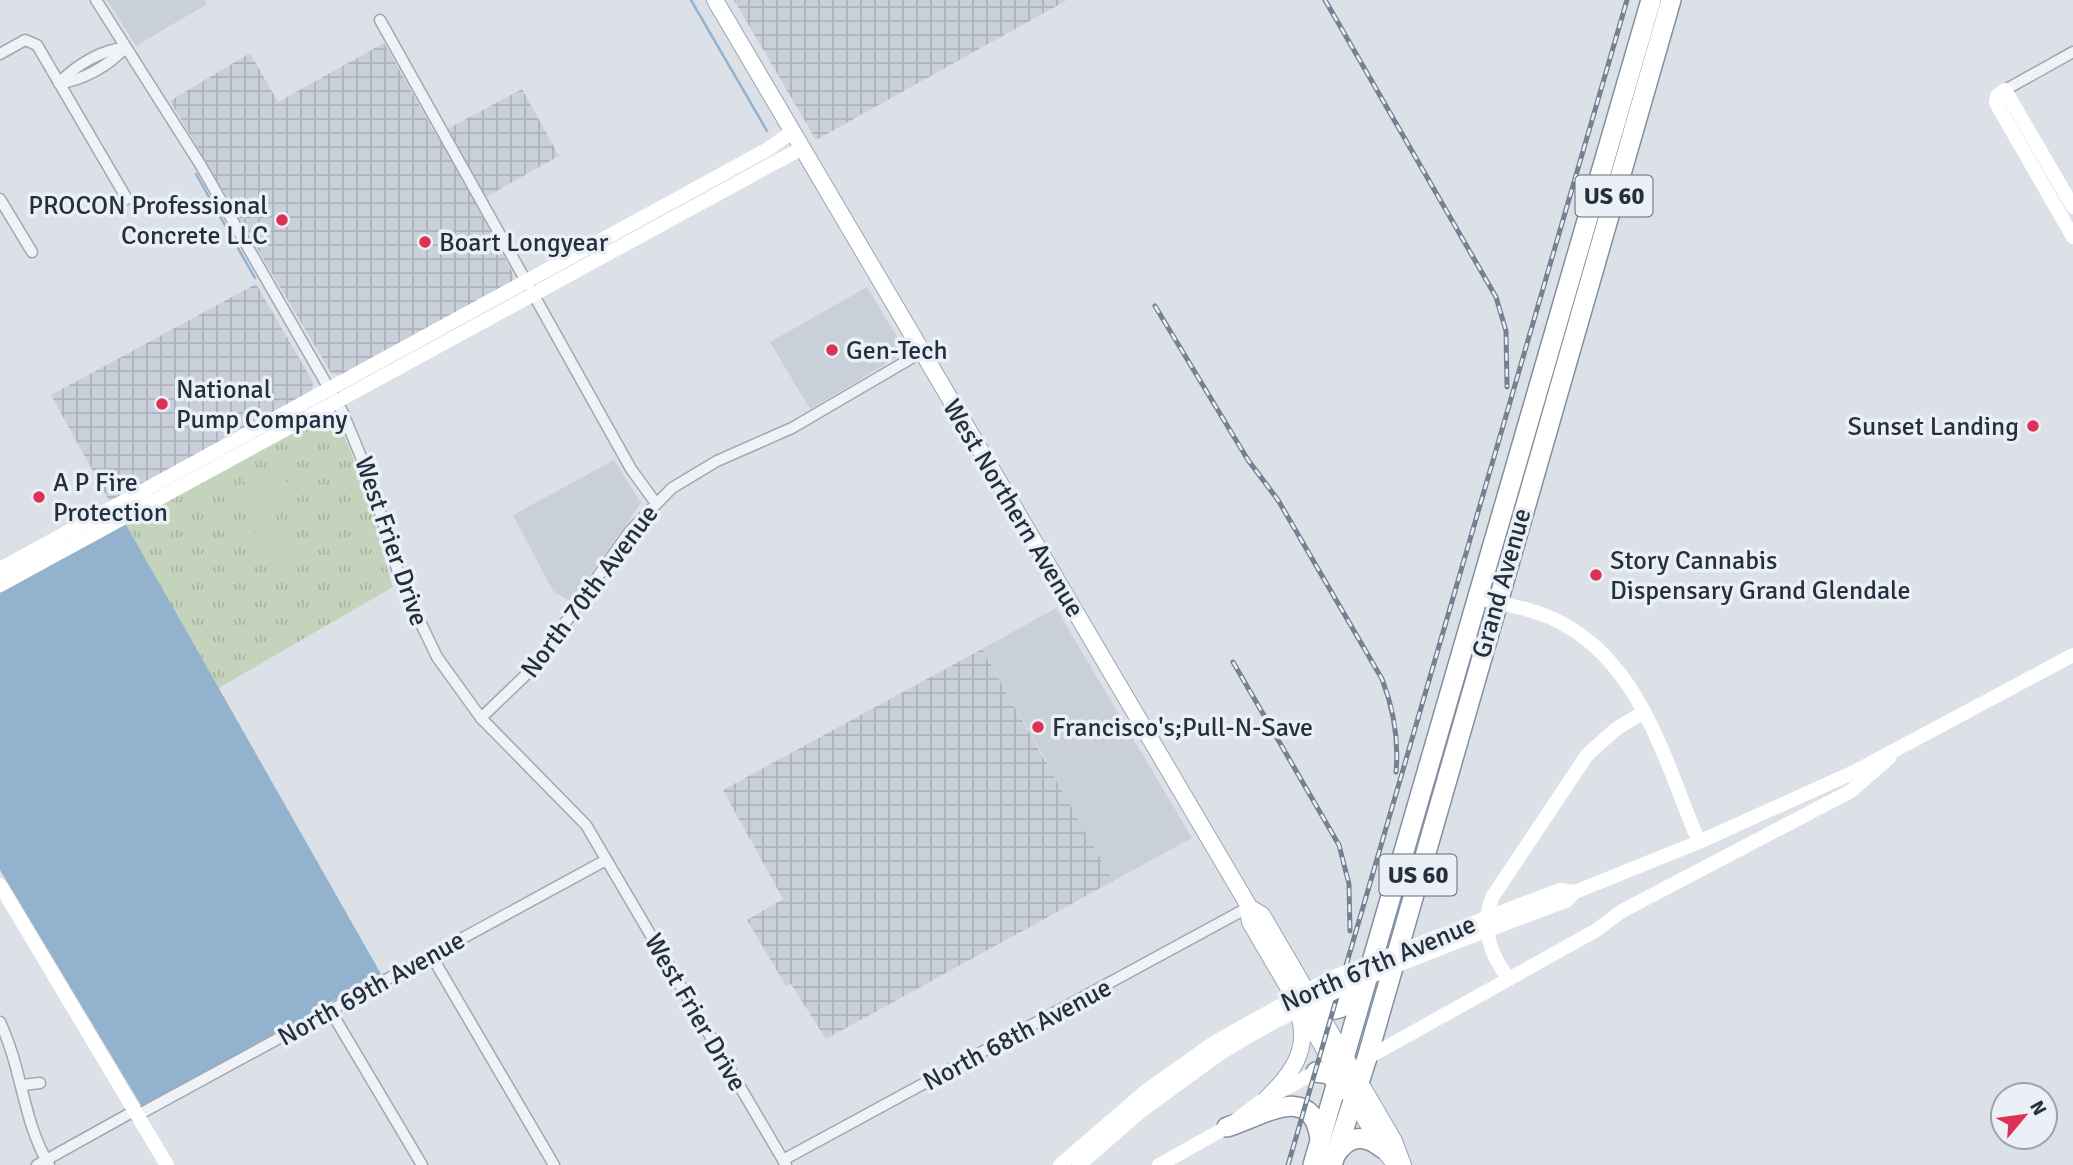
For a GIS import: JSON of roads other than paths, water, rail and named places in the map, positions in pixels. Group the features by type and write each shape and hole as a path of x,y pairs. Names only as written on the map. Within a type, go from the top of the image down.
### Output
{"highway":[{"name":"Grand Avenue","path":"1557,358 1651,0"},
{"name":"Grand Avenue","path":"1313,1165 1341,1081 1371,964 1486,600 1557,358 1671,0"},
{"name":"Grand Avenue","path":"1333,1162 1341,1081 1367,1058 1486,600"},
{"path":"1310,997 1323,1009 1345,1007 1357,995 1371,964"},
{"path":"1227,1128 1279,1107 1293,1106 1305,1109 1313,1115 1320,1140"},
{"path":"1333,1162 1347,1142 1360,1137 1368,1138 1382,1148"}],"main road":[{"name":"West Northern Avenue","path":"715,0 1249,907 1250,922 1323,1048 1337,1056 1341,1081 1394,1141 1403,1165"},
{"path":"2073,207 2005,90 1997,96 1996,103 2073,237"},
{"path":"530,287 792,132"},
{"path":"0,569 228,452 530,287 802,148"},
{"path":"0,585 228,452"},
{"path":"1486,600 1546,616 1581,634 1615,667 1644,712 1699,842"},
{"name":"North 67th Avenue","path":"1079,1165 1217,1048 1350,982 1566,901 1575,892 1699,842 1899,749 2073,655"},
{"path":"1509,979 1495,958 1487,931 1488,908 1493,896 1587,755 1616,729 1644,712"},
{"name":"North 67th Avenue","path":"1367,1058 1595,931 1622,912 1851,791 1899,749"},
{"path":"0,885 167,1165"},
{"name":"North 67th Avenue","path":"1060,1165 1146,1091 1328,979 1560,890 1575,892"},
{"name":"West Northern Avenue","path":"1249,907 1262,915 1310,997 1341,1081 1382,1148 1396,1165"},
{"path":"1159,1165 1227,1128 1266,1099 1290,1074 1302,1046 1302,1028 1287,986"},
{"path":"1266,1099 1341,1081"}],"street":[{"name":"West Frier Drive","path":"96,0 200,163 333,395 363,459 394,563 411,607 442,665 481,718 578,816 785,1162"},
{"path":"380,20 631,469 655,502"},
{"path":"0,54 25,40 33,40 127,199"},
{"path":"59,83 69,73 111,49 125,48"},
{"path":"2005,90 2073,52"},
{"path":"0,199 4,212 32,252"},
{"name":"North 70th Avenue","path":"481,718 534,667 630,531 655,502 694,473 792,428 922,352"},
{"name":"North 69th Avenue","path":"44,1163 606,860"},
{"name":"North 68th Avenue","path":"785,1162 1249,907"},
{"path":"431,955 554,1165"},
{"path":"330,1010 422,1165"},
{"path":"0,1023 18,1065 26,1113 44,1163"},
{"path":"22,1086 40,1083"}],"water":[{"path":"125,523 381,974 142,1107 0,870 0,593"}],"waterway":[{"path":"691,0 767,131"},
{"path":"196,174 255,278"}],"railway":[{"path":"1325,0 1496,297 1506,331 1507,387"},
{"path":"1288,1165 1627,0"},
{"path":"1155,306 1248,460 1278,500 1382,679 1395,725 1396,772"},
{"path":"1233,662 1339,845 1349,884 1350,931"}],"place":[{"name":"PROCON Professional Concrete LLC","path":"282,220"},
{"name":"Boart Longyear","path":"425,242"},
{"name":"Gen-Tech","path":"832,350"},
{"name":"National Pump Company","path":"162,404"},
{"name":"Sunset Landing","path":"2033,426"},
{"name":"A P Fire Protection","path":"39,497"},
{"name":"Story Cannabis Dispensary Grand Glendale","path":"1596,575"},
{"name":"Francisco's;Pull-N-Save","path":"1038,727"}]}
